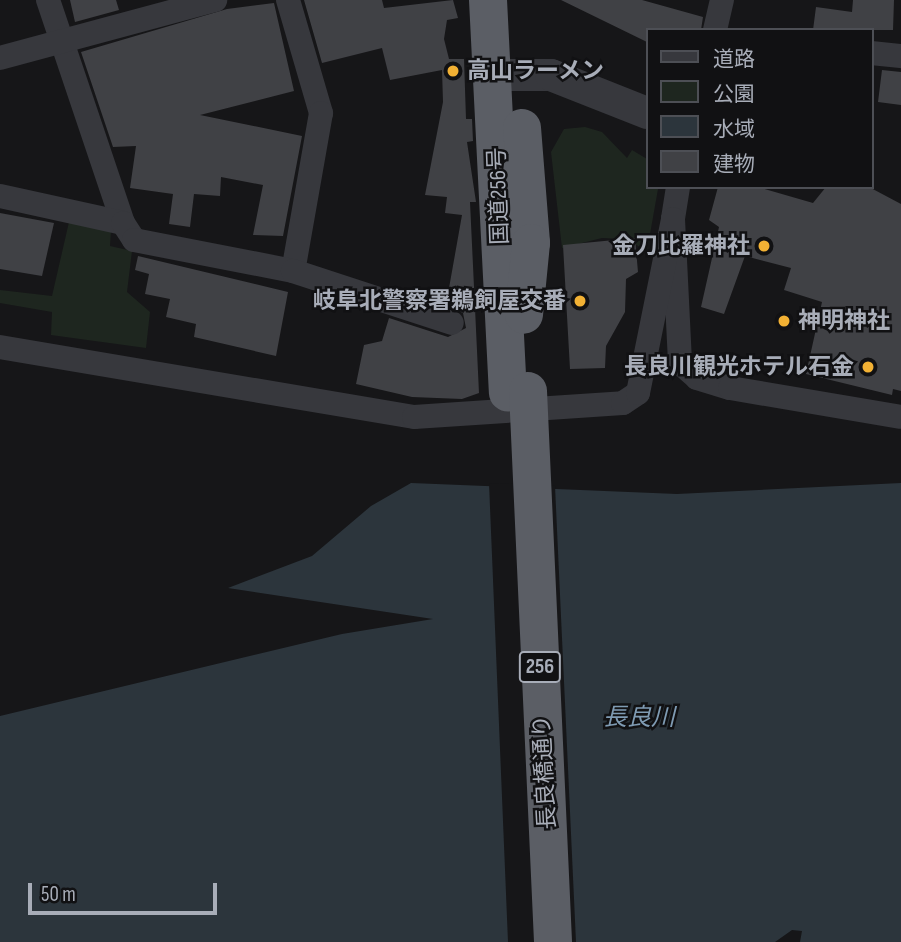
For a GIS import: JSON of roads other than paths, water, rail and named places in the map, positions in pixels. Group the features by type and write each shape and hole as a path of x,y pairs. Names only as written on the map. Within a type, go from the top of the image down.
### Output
{"highway":[{"name":"国道256号","path":"488,0 505,73 532,396"},
{"name":"国道256号","path":"505,73 512,0"},
{"name":"長良橋通り","path":"532,396 532,942"},
{"name":"長良橋通り","path":"532,396 553,942"}],"street":[{"path":"48,0 123,223 134,240 293,271 452,323"},
{"path":"0,58 215,0"},
{"path":"288,0 321,113 293,271"},
{"path":"715,28 722,0"},
{"path":"873,53 901,56"},
{"path":"505,73 588,85 646,113"},
{"path":"0,346 414,417 532,396 623,403 638,393 678,189"},
{"path":"0,196 123,223"},
{"path":"673,219 680,282 677,341 680,363 697,378 901,417"}],"water":[{"name":"長良川","path":"411,483 677,494 901,483 901,942 800,942 802,931 792,930 775,942 0,942 0,716 342,634 433,619 228,588 312,556 371,506"}],"place":[{"name":"高山ラーメン","path":"453,71"},
{"name":"金刀比羅神社","path":"764,246"},
{"name":"岐阜北警察署鵜飼屋交番","path":"580,301"},
{"name":"神明神社","path":"784,321"},
{"name":"長良川観光ホテル石金","path":"868,367"}]}
